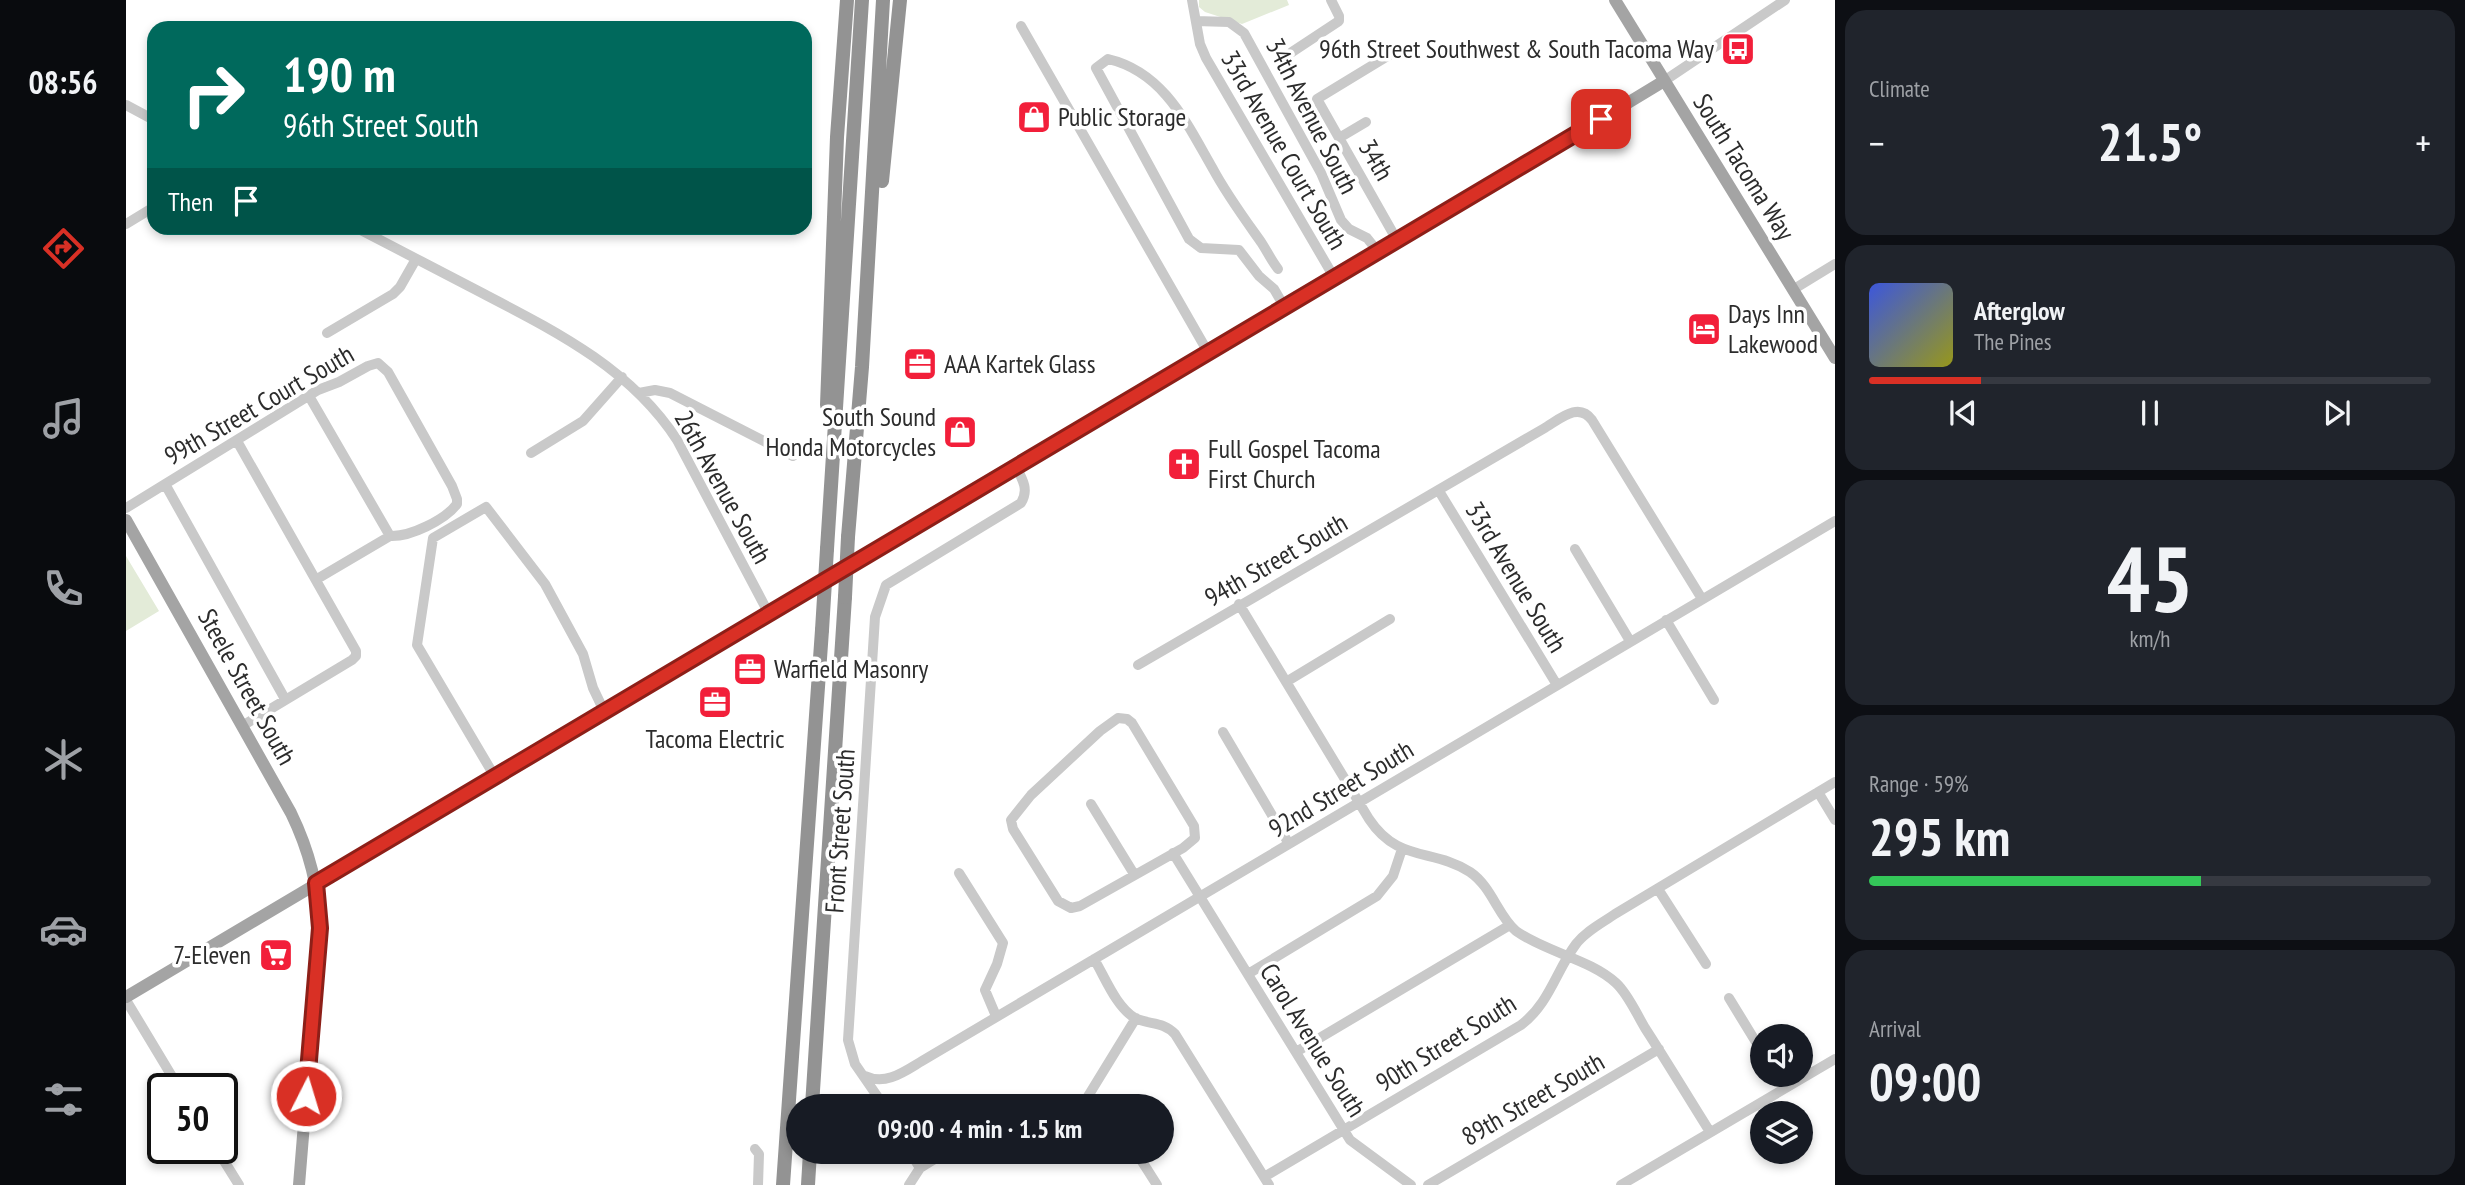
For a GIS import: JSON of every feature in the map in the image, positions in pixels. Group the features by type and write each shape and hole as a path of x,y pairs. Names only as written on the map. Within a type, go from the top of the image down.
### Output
{"highway":[{"path":"829,528 828,365 837,137 847,0"},
{"path":"783,1185 829,528 862,0"},
{"path":"862,367 883,0"},
{"path":"813,1094 848,537 862,367 900,0"},
{"path":"808,1185 809,1164"}],"main road":[{"name":"South Tacoma Way","path":"1615,0 1835,358"},
{"path":"126,999 604,711 1398,242 1664,81"},
{"name":"Steele Street South","path":"126,520 298,826 316,883 320,914 319,949 299,1185"}],"street":[{"name":"33rd Avenue Court South","path":"1192,0 1201,48 1335,279"},
{"path":"1292,52 1339,19 1331,0"},
{"path":"1664,81 1784,0"},
{"name":"34th Avenue South","path":"1196,21 1229,22 1243,31 1323,177 1341,220 1349,229 1367,238 1379,253"},
{"path":"1021,26 1209,354"},
{"name":"34th","path":"1391,54 1317,99 1398,242"},
{"path":"1278,269 1226,191 1183,116 1169,97 1147,77 1123,62 1108,59 1096,68 1191,242 1201,248 1239,250 1259,276 1273,288 1285,309"},
{"path":"126,105 147,116"},
{"path":"1339,138 1366,122"},
{"path":"126,224 147,211"},
{"name":"26th Avenue South","path":"370,235 565,336 622,377 639,393 661,416 677,440 769,614"},
{"path":"327,333 393,294 416,259"},
{"path":"1794,289 1835,264"},
{"name":"99th Street Court South","path":"126,508 309,396 378,363 390,376 455,491 457,502 449,512 418,530 404,536 390,536"},
{"path":"531,453 583,421 622,377"},
{"path":"639,393 655,390 670,393 793,456"},
{"path":"309,396 390,536 317,579"},
{"name":"94th Street South","path":"1138,665 1239,604 1569,415 1581,411 1587,413 1592,420 1702,599"},
{"path":"237,441 317,579 355,648 356,656 242,726"},
{"name":"Front Street South","path":"876,1094 850,1054 848,1040 875,617 886,585 1023,500 1025,491 1016,467"},
{"path":"165,484 285,699"},
{"name":"33rd Avenue South","path":"1439,491 1557,685"},
{"path":"495,777 417,645 433,538 486,507 545,584 583,654 596,696 604,711"},
{"name":"92nd Street South","path":"865,1076 880,1080 892,1077 1835,521"},
{"path":"1575,549 1630,641"},
{"path":"1239,604 1381,835 1402,849 1455,863 1472,874 1492,895 1510,925 1528,939 1569,957 1615,983 1710,1132"},
{"path":"1286,682 1390,619"},
{"path":"1666,620 1714,699"},
{"path":"1118,718 1123,718 1132,723 1194,826 1195,838 1174,853 1080,906 1071,908 1058,901 1013,829 1012,816 1100,731 1118,718"},
{"path":"1223,732 1289,844"},
{"name":"90th Street South","path":"1266,1181 1344,1129 1529,1019 1543,1003 1585,935 1835,782"},
{"path":"1818,792 1835,820"},
{"path":"1091,804 1134,874"},
{"path":"1248,974 1377,896 1393,876 1402,849"},
{"name":"Carol Avenue South","path":"1174,853 1350,1140 1411,1185"},
{"path":"959,873 1001,938 1001,952 985,990 996,1016"},
{"path":"1658,889 1706,964"},
{"path":"1296,1052 1510,925"},
{"path":"1094,959 1123,1007 1136,1018 1164,1025 1175,1034 1266,1181"},
{"path":"1729,998 1750,1032"},
{"path":"126,999 170,1073"},
{"path":"1089,1094 1136,1018"},
{"name":"89th Street South","path":"1428,1185 1658,1049"},
{"path":"1813,1071 1835,1059"},
{"path":"1620,1185 1785,1087"},
{"path":"755,1149 759,1154 758,1185"},
{"path":"226,1164 239,1185"},
{"path":"918,1164 920,1168"},
{"path":"909,1185 920,1168 926,1164"},
{"path":"1144,1164 1157,1185"}],"green space":[{"path":"1199,0 1287,0 1289,5 1242,24 1205,12 1199,7"},
{"path":"126,556 159,611 126,631"}],"place":[{"name":"96th Street Southwest & South Tacoma Way","path":"1738,49"},
{"name":"Public Storage","path":"1034,117"},
{"name":"Days Inn Lakewood","path":"1704,329"},
{"name":"AAA Kartek Glass","path":"920,364"},
{"name":"South Sound Honda Motorcycles","path":"960,432"},
{"name":"Full Gospel Tacoma First Church","path":"1184,464"},
{"name":"Warfield Masonry","path":"750,669"},
{"name":"Tacoma Electric","path":"715,702"},
{"name":"7-Eleven","path":"276,955"}],"route":[{"path":"306,1096 320,928 316,883 1601,119"}]}
